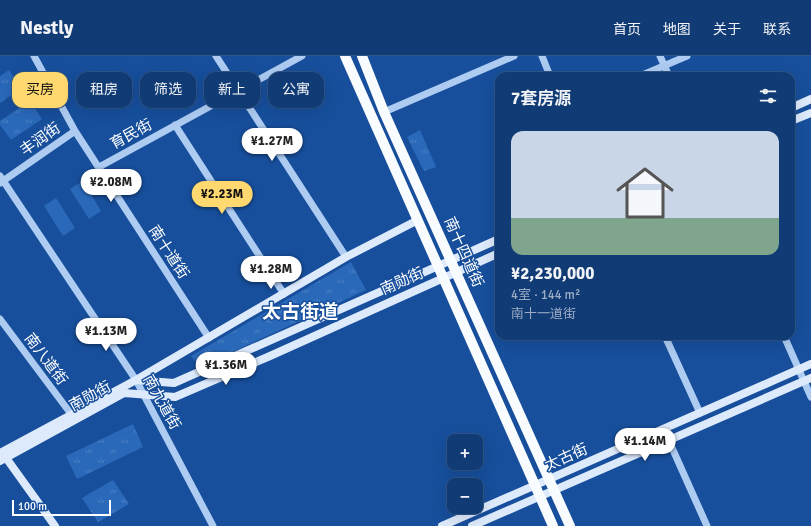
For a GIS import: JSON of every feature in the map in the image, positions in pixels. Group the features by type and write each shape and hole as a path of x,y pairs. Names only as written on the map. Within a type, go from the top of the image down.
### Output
{"main road":[{"path":"345,56 553,526"},
{"name":"南十四道街","path":"362,56 384,112 452,260 570,526"},
{"path":"795,106 811,99"},
{"path":"795,119 811,113"},
{"name":"南勋街","path":"1,455 71,414 136,380 346,257 418,220"},
{"name":"南勋街","path":"136,380 174,383 495,241"},
{"name":"南勋街","path":"1,455 124,393 175,397 495,255"},
{"name":"太古街","path":"442,526 811,364"},
{"name":"太古街","path":"472,526 808,380"},
{"path":"1,455 55,526"}],"street":[{"name":"南十道街","path":"34,56 75,131 209,338"},
{"path":"216,56 226,72"},
{"name":"育民街","path":"260,79 302,56"},
{"path":"384,112 506,58 514,56"},
{"path":"542,56 548,72"},
{"path":"660,56 667,72"},
{"path":"650,72 688,56"},
{"name":"育民街","path":"99,167 206,108"},
{"path":"248,108 346,257"},
{"path":"175,125 284,294"},
{"name":"丰润街","path":"1,180 75,131"},
{"name":"南九道街","path":"1,180 136,380 213,526"},
{"name":"南八道街","path":"0,319 71,414"},
{"path":"667,340 700,413"},
{"path":"786,340 799,370 808,380 811,397"},
{"path":"669,441 707,526"}],"green space":[{"path":"9,70 12,74 12,94 0,103 0,76"},
{"path":"20,108 35,108 42,119 11,140 0,125 0,121"},
{"path":"420,130 436,167 424,171 407,137"},
{"path":"83,181 101,211 89,219 70,189"},
{"path":"56,198 75,228 63,236 44,206"},
{"path":"351,262 366,290 200,367 191,356"},
{"path":"133,424 143,447 77,479 66,456"},
{"path":"113,480 129,504 98,522 82,498"}],"district":[{"name":"太古街道","path":"300,311"}]}
